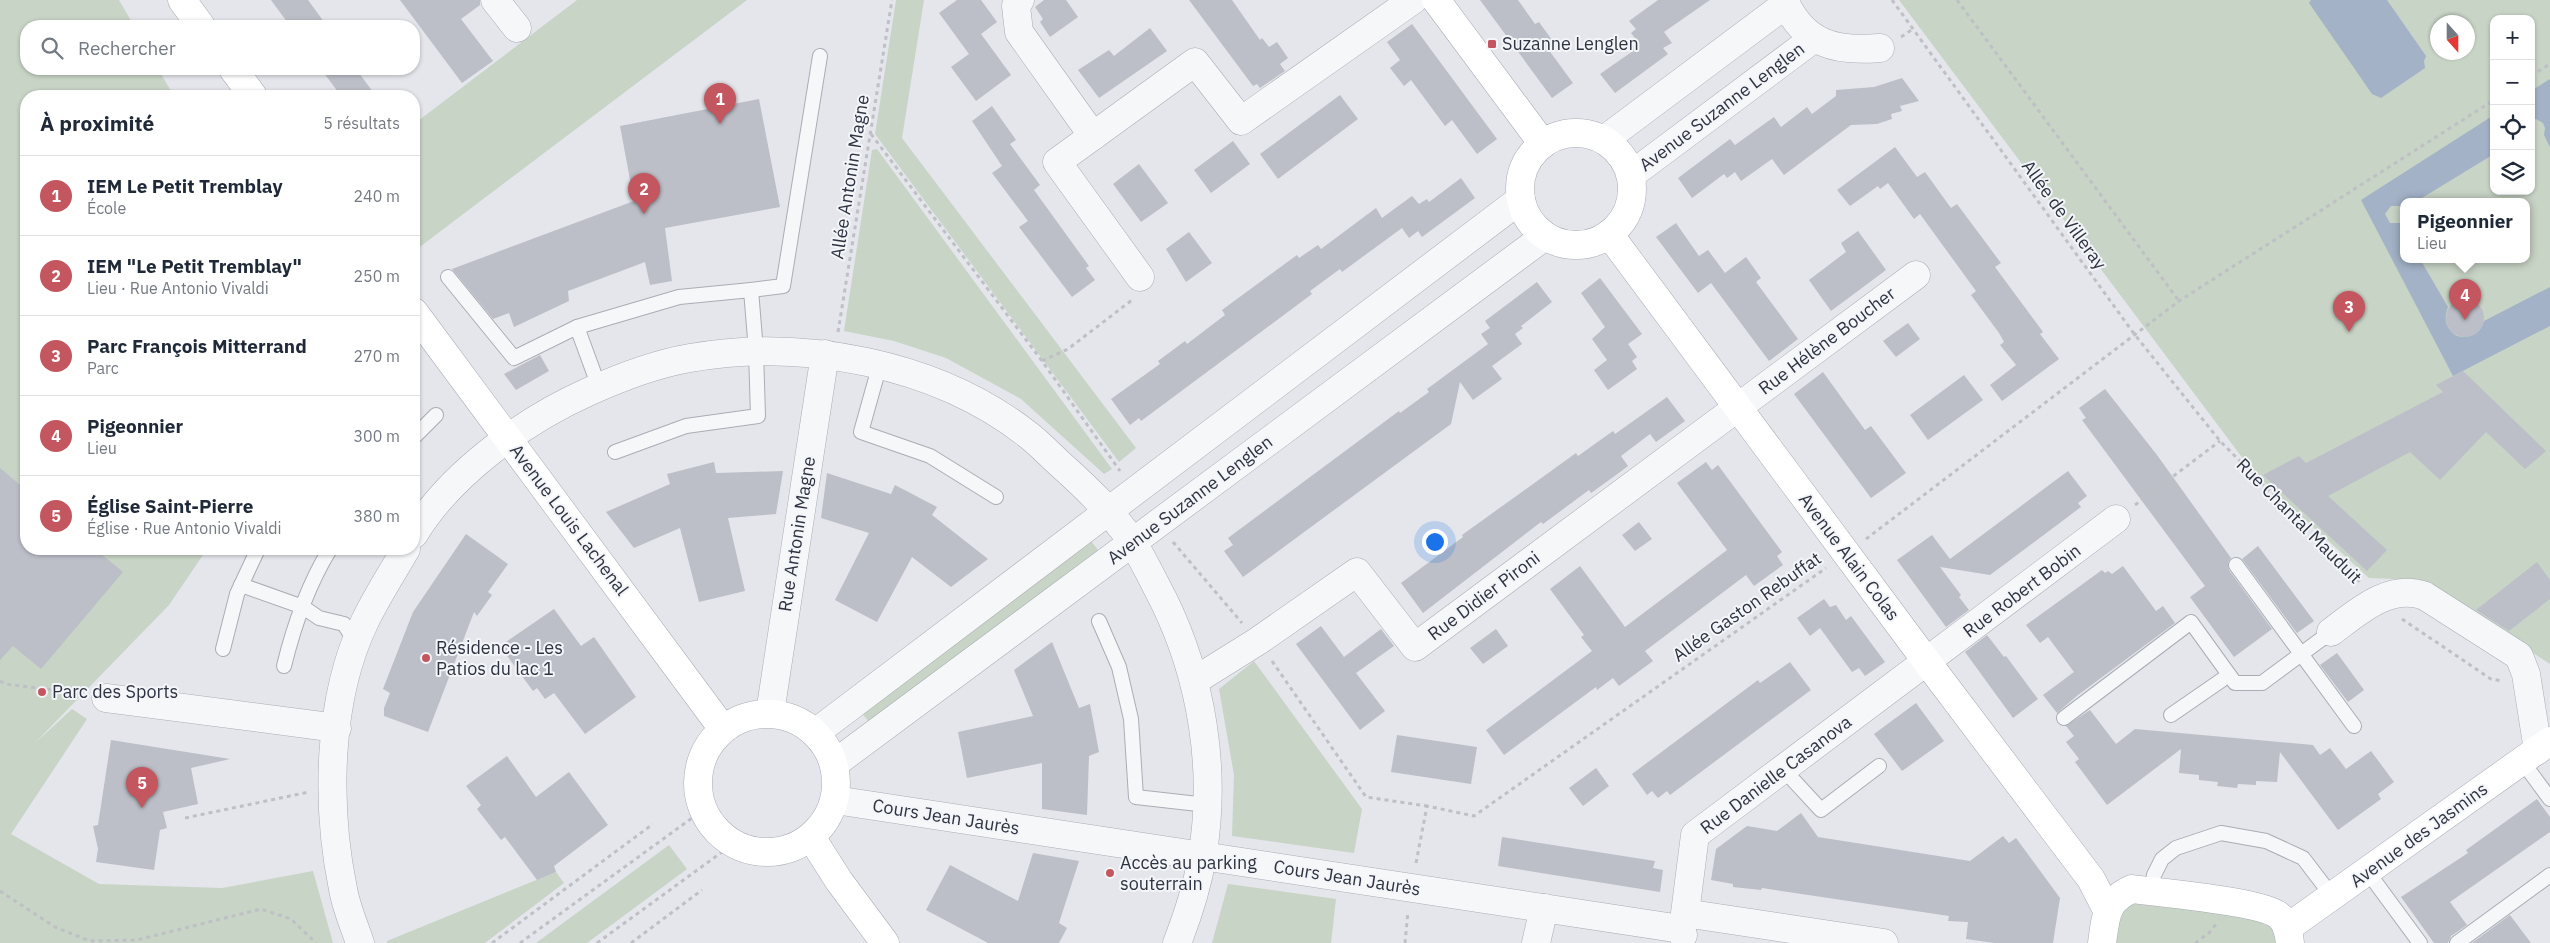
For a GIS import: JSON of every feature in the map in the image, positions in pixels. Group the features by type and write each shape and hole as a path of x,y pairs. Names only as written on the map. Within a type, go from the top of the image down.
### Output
{"street":[{"path":"182,0 197,20"},
{"path":"495,0 517,28"},
{"path":"1020,0 1016,6 1019,32 1093,136"},
{"path":"1140,277 1057,162 1195,62 1241,121 1413,0"},
{"path":"1436,0 1542,144"},
{"name":"Avenue Suzanne Lenglen","path":"1604,140 1785,2 1804,31 1813,39 1848,50 1880,48"},
{"name":"Avenue Suzanne Lenglen","path":"1631,175 1813,39"},
{"path":"237,75 249,90"},
{"path":"1572,132 1588,134 1604,140 1616,149 1625,161 1631,175 1632,192 1629,208 1621,222 1609,234 1594,242 1578,245 1561,243 1545,236 1534,226 1526,214 1521,199 1520,184 1524,168 1531,154 1542,144 1557,136 1572,132"},
{"path":"815,733 1521,199"},
{"name":"Avenue Alain Colas","path":"1609,234 1846,554 2091,879 2107,910"},
{"name":"Avenue Suzanne Lenglen","path":"834,764 1545,236"},
{"name":"Rue Hélène Boucher","path":"1738,407 1916,275"},
{"name":"Avenue Louis Lachenal","path":"420,320 723,729"},
{"path":"422,510 507,438 564,402 625,375 690,358 756,351 825,354 880,364 931,382 981,405 1019,429 1090,491 1109,511 1132,542 1180,634 1194,681 1205,742 1207,805 1202,856 1193,900 1178,943"},
{"name":"Rue Antonin Magne","path":"770,713 825,354"},
{"name":"Rue Didier Pironi","path":"1194,681 1258,641 1357,572 1415,647 1738,407"},
{"name":"Rue Robert Bobin","path":"1927,662 2116,519"},
{"path":"360,943 343,891 332,824 332,756 343,688 356,643 364,622 403,555"},
{"name":"Rue Chantal Mauduit","path":"2331,632 2378,600 2395,592 2413,592 2425,596 2512,650 2523,665 2537,750"},
{"name":"Rue Danielle Casanova","path":"1684,931 1695,835 1927,662"},
{"path":"106,698 337,728"},
{"path":"770,713 786,716 802,723 815,733 826,747 834,764 837,782 835,800 826,820 811,837 793,848 773,853 752,852 733,844 716,832 702,810 697,790 699,767 708,746 723,729 745,717 770,713"},
{"name":"Avenue des Jasmins","path":"2289,936 2332,896 2537,750"},
{"name":"Cours Jean Jaurès","path":"835,800 1684,931 1692,914 1884,943"},
{"path":"811,837 838,882 885,943"},
{"path":"2091,879 2109,881 2142,890 2258,907 2278,915 2289,936"},
{"path":"2102,943 2107,910 2118,895 2142,890"},
{"path":"1536,943 1544,908"}],"lane":[{"path":"448,277 514,358 577,327 679,297 783,286 820,56"},
{"path":"615,452 686,426 758,416 756,351 751,290"},
{"path":"577,327 599,387"},
{"path":"880,364 861,432 930,456 996,497"},
{"path":"420,432 436,415"},
{"path":"223,649 241,585 255,555"},
{"path":"284,666 291,639 311,582 327,555"},
{"path":"2236,565 2354,726"},
{"path":"241,585 303,607 318,618 344,624 356,643"},
{"path":"1099,621 1119,667 1131,719 1136,797 1207,805"},
{"path":"2064,718 2191,622 2235,683 2262,683 2331,632"},
{"path":"2171,715 2229,675"},
{"path":"2537,750 2550,799"},
{"path":"1783,770 1821,810 1880,766"},
{"path":"2142,890 2154,875 2162,859 2176,848 2221,833 2266,841 2303,858 2332,896"},
{"path":"2367,871 2420,943"},
{"path":"2458,943 2550,875"}],"path":[{"name":"Allée Antonin Magne","path":"825,354 838,332 892,0"},
{"name":"Allée de Villeray","path":"1892,0 2135,335 2220,441"},
{"path":"1958,0 2179,301"},
{"path":"2535,73 2550,64"},
{"name":"Allée Gaston Rebuffat","path":"1411,888 1427,806 1474,816 1846,554 2179,301 2490,103"},
{"path":"1042,361 1068,349 1137,296 1140,277"},
{"path":"2116,519 2220,441"},
{"name":"Rue Chantal Mauduit","path":"2220,441 2378,600"},
{"path":"2378,600 2491,679 2527,685"},
{"path":"0,680 6,684 106,698"},
{"path":"185,818 298,794 332,790"},
{"path":"520,943 702,810"},
{"path":"492,943 653,824"},
{"path":"597,943 733,844"},
{"path":"631,943 702,890"},
{"path":"0,891 55,927 90,942 137,940 261,909 291,919 316,943"}],"green space":[{"path":"0,0 119,0 131,20 20,20 20,75 162,75 170,90 20,90 20,555 203,555 169,605 34,744 72,709 87,719 11,834 99,884 222,888 313,871 333,943 0,943"},
{"path":"577,0 747,0 420,247 420,119"},
{"path":"896,0 924,0 902,138 1136,448 1119,462 875,134"},
{"path":"1899,0 2550,0 2550,664 2419,580 2369,578 2253,472"},
{"path":"877,149 1112,469 1104,474 1021,399 946,358 894,341 844,331 872,150"},
{"path":"1086,534 1103,557 872,726 856,705"},
{"path":"1254,661 1362,809 1354,853 1232,836 1234,775 1219,689"},
{"path":"669,845 687,869 587,943 536,943"},
{"path":"556,872 564,883 485,943 387,943 387,941"},
{"path":"1228,884 1336,899 1331,943 1212,943"},
{"path":"2134,902 2257,918 2273,926 2280,943 2111,943 2119,911"}],"water":[{"path":"2311,0 2387,0 2426,56 2424,61 2425,68 2381,98 2372,94 2309,3"},
{"path":"2550,79 2550,147 2544,135 2545,128 2543,123 2535,119 2535,88"},
{"path":"2490,118 2490,156 2422,198 2400,198 2400,207 2391,206 2385,214 2390,223 2400,223 2400,263 2422,263 2448,307 2446,323 2457,336 2466,337 2474,334 2480,329 2484,321 2550,287 2550,326 2453,376 2361,200"}],"building":[{"path":"271,0 308,0 323,20 286,20"},
{"path":"400,0 480,0 480,5 461,19 493,61 462,83 420,27 420,20 415,20"},
{"path":"957,0 981,0 997,22 981,34 1011,75 976,101 951,67 969,54 939,13"},
{"path":"1044,0 1066,0 1078,17 1050,37 1040,22 1043,19 1035,7"},
{"path":"1189,0 1232,0 1260,40 1262,38 1269,47 1277,42 1288,58 1280,64 1285,71 1260,88 1257,84 1253,86"},
{"path":"1480,0 1518,0 1535,24 1539,22 1555,44 1548,49 1573,83 1552,98"},
{"path":"1658,0 1710,0 1664,32 1672,43 1663,48 1668,54 1615,93 1600,74 1633,51 1631,48 1638,42 1631,33 1636,29 1629,21"},
{"path":"1412,24 1497,139 1477,154 1452,120 1445,126 1411,80 1404,86 1390,68 1400,60 1387,42"},
{"path":"1150,28 1167,51 1099,98 1078,70 1109,50 1114,56"},
{"path":"325,75 360,75 372,90 337,90"},
{"path":"1902,78 1919,101 1900,106 1902,111 1891,114 1892,119 1877,124 1851,125 1784,175 1772,159 1741,181 1735,172 1727,178 1724,174 1692,198 1678,178 1730,139 1735,145 1774,117 1781,127 1807,107 1812,114 1836,96 1836,90 1874,87"},
{"path":"1340,95 1358,119 1278,179 1260,154"},
{"path":"759,99 780,207 665,228 672,281 650,285 645,262 568,291 569,301 514,327 509,313 493,319 452,269 634,201 620,126"},
{"path":"992,106 1016,140 1010,144 1040,185 1034,190 1089,266 1086,268 1095,280 1072,297 1019,227 1028,221 992,173 1002,166 972,121"},
{"path":"1233,141 1250,164 1211,193 1194,170"},
{"path":"1895,147 1917,177 1925,172 1951,208 1957,204 2001,263 1995,267 2043,332 2040,334 2059,359 2002,401 1990,385 2016,365 2000,345 2004,342 1999,333 1971,295 1976,291 1920,214 1914,219 1888,183 1880,189 1878,186 1850,206 1837,190"},
{"path":"1139,164 1168,203 1141,222 1113,184"},
{"path":"1461,178 1475,198 1422,237 1418,231 1409,238 1402,228 1342,272 1340,269 1310,291 1312,294 1141,421 1139,418 1130,425 1111,399 1160,364 1158,361 1185,341 1187,344 1225,315 1222,310 1297,255 1299,258 1318,245 1321,249 1376,208 1382,218 1412,196 1419,204 1427,199 1429,202"},
{"path":"1676,223 1699,256 1708,250 1725,273 1746,257 1761,278 1756,282 1798,339 1769,361 1711,283 1698,293 1656,237"},
{"path":"1858,231 1886,270 1831,311 1809,280 1846,252 1841,243"},
{"path":"1189,232 1212,263 1186,282 1166,249"},
{"path":"1600,278 1642,334 1628,344 1637,357 1632,361 1637,369 1608,390 1594,370 1607,360 1592,339 1605,327 1581,293"},
{"path":"1537,282 1552,302 1521,326 1523,328 1515,334 1522,344 1492,366 1502,379 1473,400 1460,382 1451,424 1243,577 1224,551 1233,545 1228,538 1399,411 1400,413 1429,392 1427,389 1488,344 1481,334 1490,328 1485,321"},
{"path":"2465,299 2478,305 2484,318 2478,331 2465,337 2452,331 2446,318 2452,305"},
{"path":"1908,323 1920,339 1896,357 1883,341"},
{"path":"540,355 549,371 516,390 504,374"},
{"path":"2463,371 2546,451 2525,469 2486,432 2440,480 2410,452 2328,496 2387,550 2367,571 2263,475 2299,456 2306,463 2443,392 2436,385"},
{"path":"1823,372 1865,430 1871,426 1906,473 1871,498 1794,394"},
{"path":"1964,375 1983,400 1928,440 1910,415"},
{"path":"2105,389 2157,455 2231,558 2228,562 2229,570 2272,629 2234,657 2190,597 2205,586 2082,420 2086,418 2079,408"},
{"path":"1667,397 1685,421 1656,442 1650,434 1621,456 1628,466 1591,493 1589,490 1543,524 1541,522 1423,613 1401,583 1463,537 1462,535 1576,453 1578,456 1613,431 1615,434"},
{"path":"714,462 716,473 783,471 776,514 728,518 745,591 699,602 680,528 634,548 606,512 670,484 667,474"},
{"path":"1706,462 1712,470 1718,465 1782,552 1777,556 1783,565 1754,586 1746,575 1645,651 1653,661 1619,686 1613,678 1597,690 1596,687 1504,755 1486,730 1592,651 1581,637 1584,635 1550,589 1580,566 1625,627 1727,550 1677,483"},
{"path":"0,468 20,485 20,555 102,555 123,572 41,669 13,646 0,660"},
{"path":"2068,471 2087,496 2078,503 2081,507 1990,575 1940,567 1961,595 1959,597 1969,610 1946,627 1897,560 1932,535 1950,559"},
{"path":"827,473 891,494 895,485 937,507 932,515 988,559 951,587 912,557 877,622 835,600 869,533 821,518"},
{"path":"1639,522 1652,539 1635,551 1622,535"},
{"name":"Résidence - Les Patios du lac 1","path":"466,534 508,564 488,592 492,595 477,616 474,612 428,732 384,716 384,708 390,693 383,689 413,612"},
{"path":"2258,546 2314,621 2297,633 2242,559"},
{"path":"2537,562 2550,580 2550,599 2509,631 2476,610"},
{"path":"2123,566 2156,611 2163,606 2175,623 2078,695 2057,713 2043,695 2074,672 2048,637 2040,643 2026,625 2102,570 2105,573 2108,571 2112,574"},
{"path":"1824,599 1830,607 1836,605 1846,620 1851,616 1885,662 1865,676 1859,668 1852,672 1820,628 1810,636 1797,618"},
{"name":"Résidence - Les Patios du lac 1","path":"554,609 581,646 594,637 636,697 585,734 554,693 545,699 537,688 533,691 500,646"},
{"path":"1321,626 1344,657 1381,629 1394,646 1356,673 1385,711 1360,730 1296,644"},
{"path":"1496,629 1508,646 1483,664 1470,648"},
{"path":"1987,635 2004,657 2006,656 2038,699 2013,718 1965,652"},
{"path":"1052,642 1079,708 1090,704 1099,752 1089,756 1087,815 1042,809 1042,763 967,778 958,732 1033,716 1014,670"},
{"path":"2337,653 2364,690 2348,702 2320,665"},
{"path":"1790,662 1811,690 1670,795 1667,791 1658,798 1652,791 1647,795 1632,774 1758,680 1760,683"},
{"path":"1916,703 1944,741 1902,771 1874,734"},
{"path":"2090,710 2116,744 2135,729 2313,745 2320,755 2330,748 2346,769 2371,751 2394,782 2378,794 2381,799 2338,830 2280,752 2277,782 2256,781 2256,785 2238,784 2237,788 2217,786 2218,782 2199,780 2199,775 2179,773 2181,749 2107,805 2075,762 2079,759 2066,742 2074,736 2066,726"},
{"path":"1397,735 1477,747 1471,784 1391,772"},
{"path":"111,740 230,759 191,768 198,804 163,812 167,828 160,830 154,870 96,862 98,849 93,826 98,825"},
{"path":"507,756 536,797 569,772 608,825 554,866 556,872 537,880 505,837 501,840 477,809 481,805 466,786"},
{"path":"1596,768 1609,786 1583,806 1569,788"},
{"path":"2537,799 2550,817 2550,832 2450,902 2467,925 2451,936 2448,943 2434,943 2401,897 2468,853 2466,850"},
{"path":"1801,813 1818,837 1970,861 2003,836 2009,843 2016,838 2060,898 2053,943 1994,943 1966,939 1968,922 1948,921 1949,916 1762,888 1761,890 1733,887 1733,884 1711,880 1716,849 1747,826 1777,831"},
{"path":"1502,837 1655,861 1653,868 1663,870 1660,892 1498,866"},
{"path":"1033,853 1079,861 1059,923 1067,928 1059,943 988,943 926,910 950,865 1018,901"},
{"path":"2510,915 2531,943 2472,943"}],"place":[{"name":"Suzanne Lenglen","path":"1492,44"},
{"name":"IEM Le Petit Tremblay","path":"720,124"},
{"name":"IEM \"Le Petit Tremblay\"","path":"644,214"},
{"name":"Pigeonnier","path":"2465,320"},
{"name":"Parc François Mitterrand","path":"2349,332"},
{"name":"Résidence - Les Patios du lac 1","path":"426,658"},
{"name":"Parc des Sports","path":"42,692"},
{"name":"Église Saint-Pierre","path":"142,808"},
{"name":"Accès au parking souterrain","path":"1110,873"}]}
